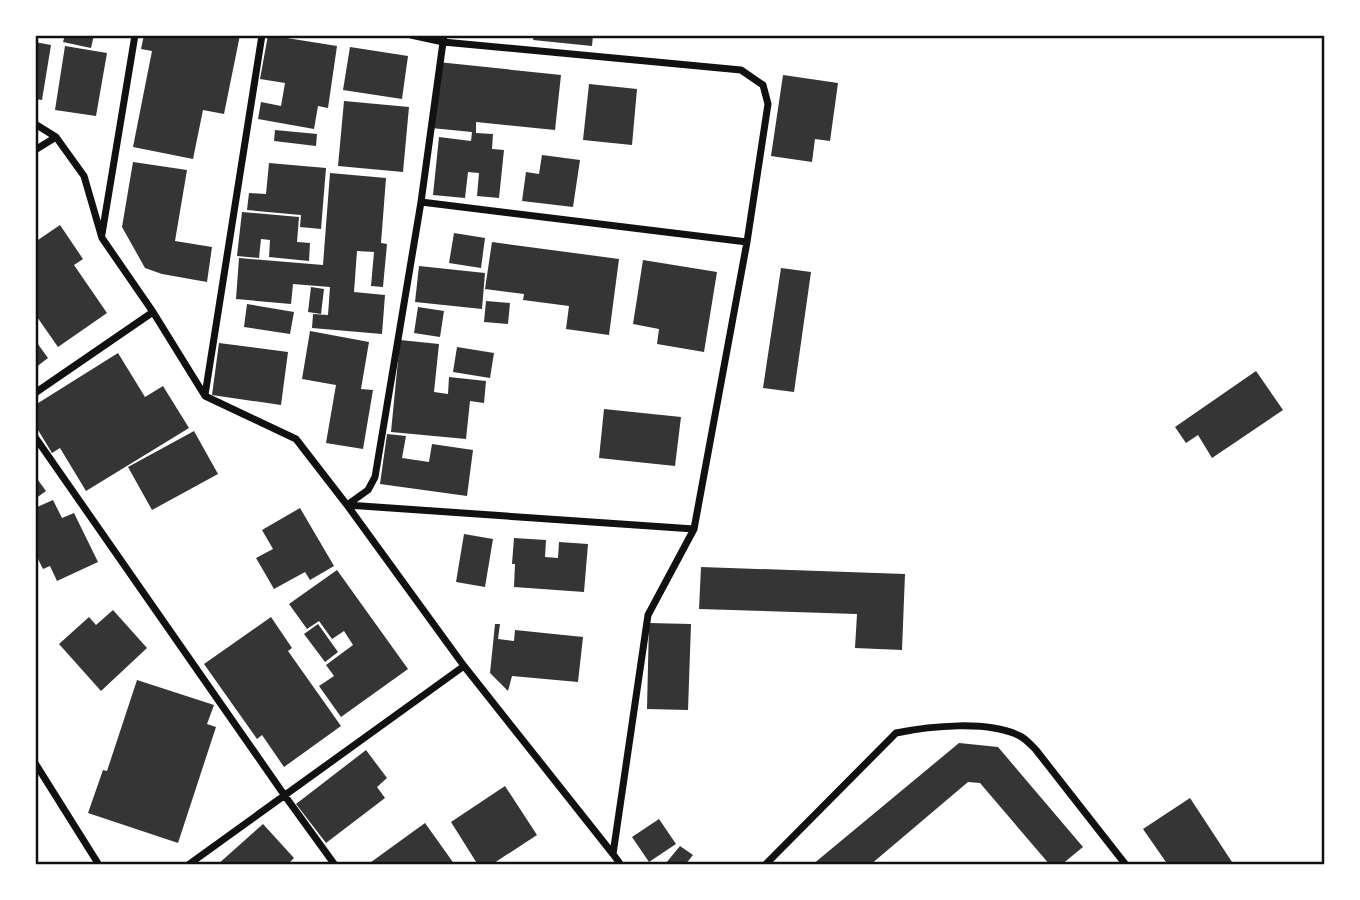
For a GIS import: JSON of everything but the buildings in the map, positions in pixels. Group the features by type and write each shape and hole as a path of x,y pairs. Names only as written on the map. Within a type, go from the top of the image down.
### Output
{"street":[{"path":"102,238 135,35"},
{"path":"205,396 262,35"},
{"path":"411,35 741,70 763,85 768,104 747,242 694,528 648,615 612,854"},
{"path":"347,505 368,490 376,477 421,202 443,38"},
{"path":"35,124 55,137 84,176 102,238 153,312 205,396 296,439 464,666 621,865"},
{"path":"35,150 55,137"},
{"path":"421,202 747,242"},
{"path":"35,393 153,312"},
{"path":"35,437 335,865"},
{"path":"347,505 694,528"},
{"path":"188,865 464,666"},
{"path":"765,865 896,733 926,727 989,727 1021,736 1036,750 1126,865"},
{"path":"35,763 99,865"}]}
